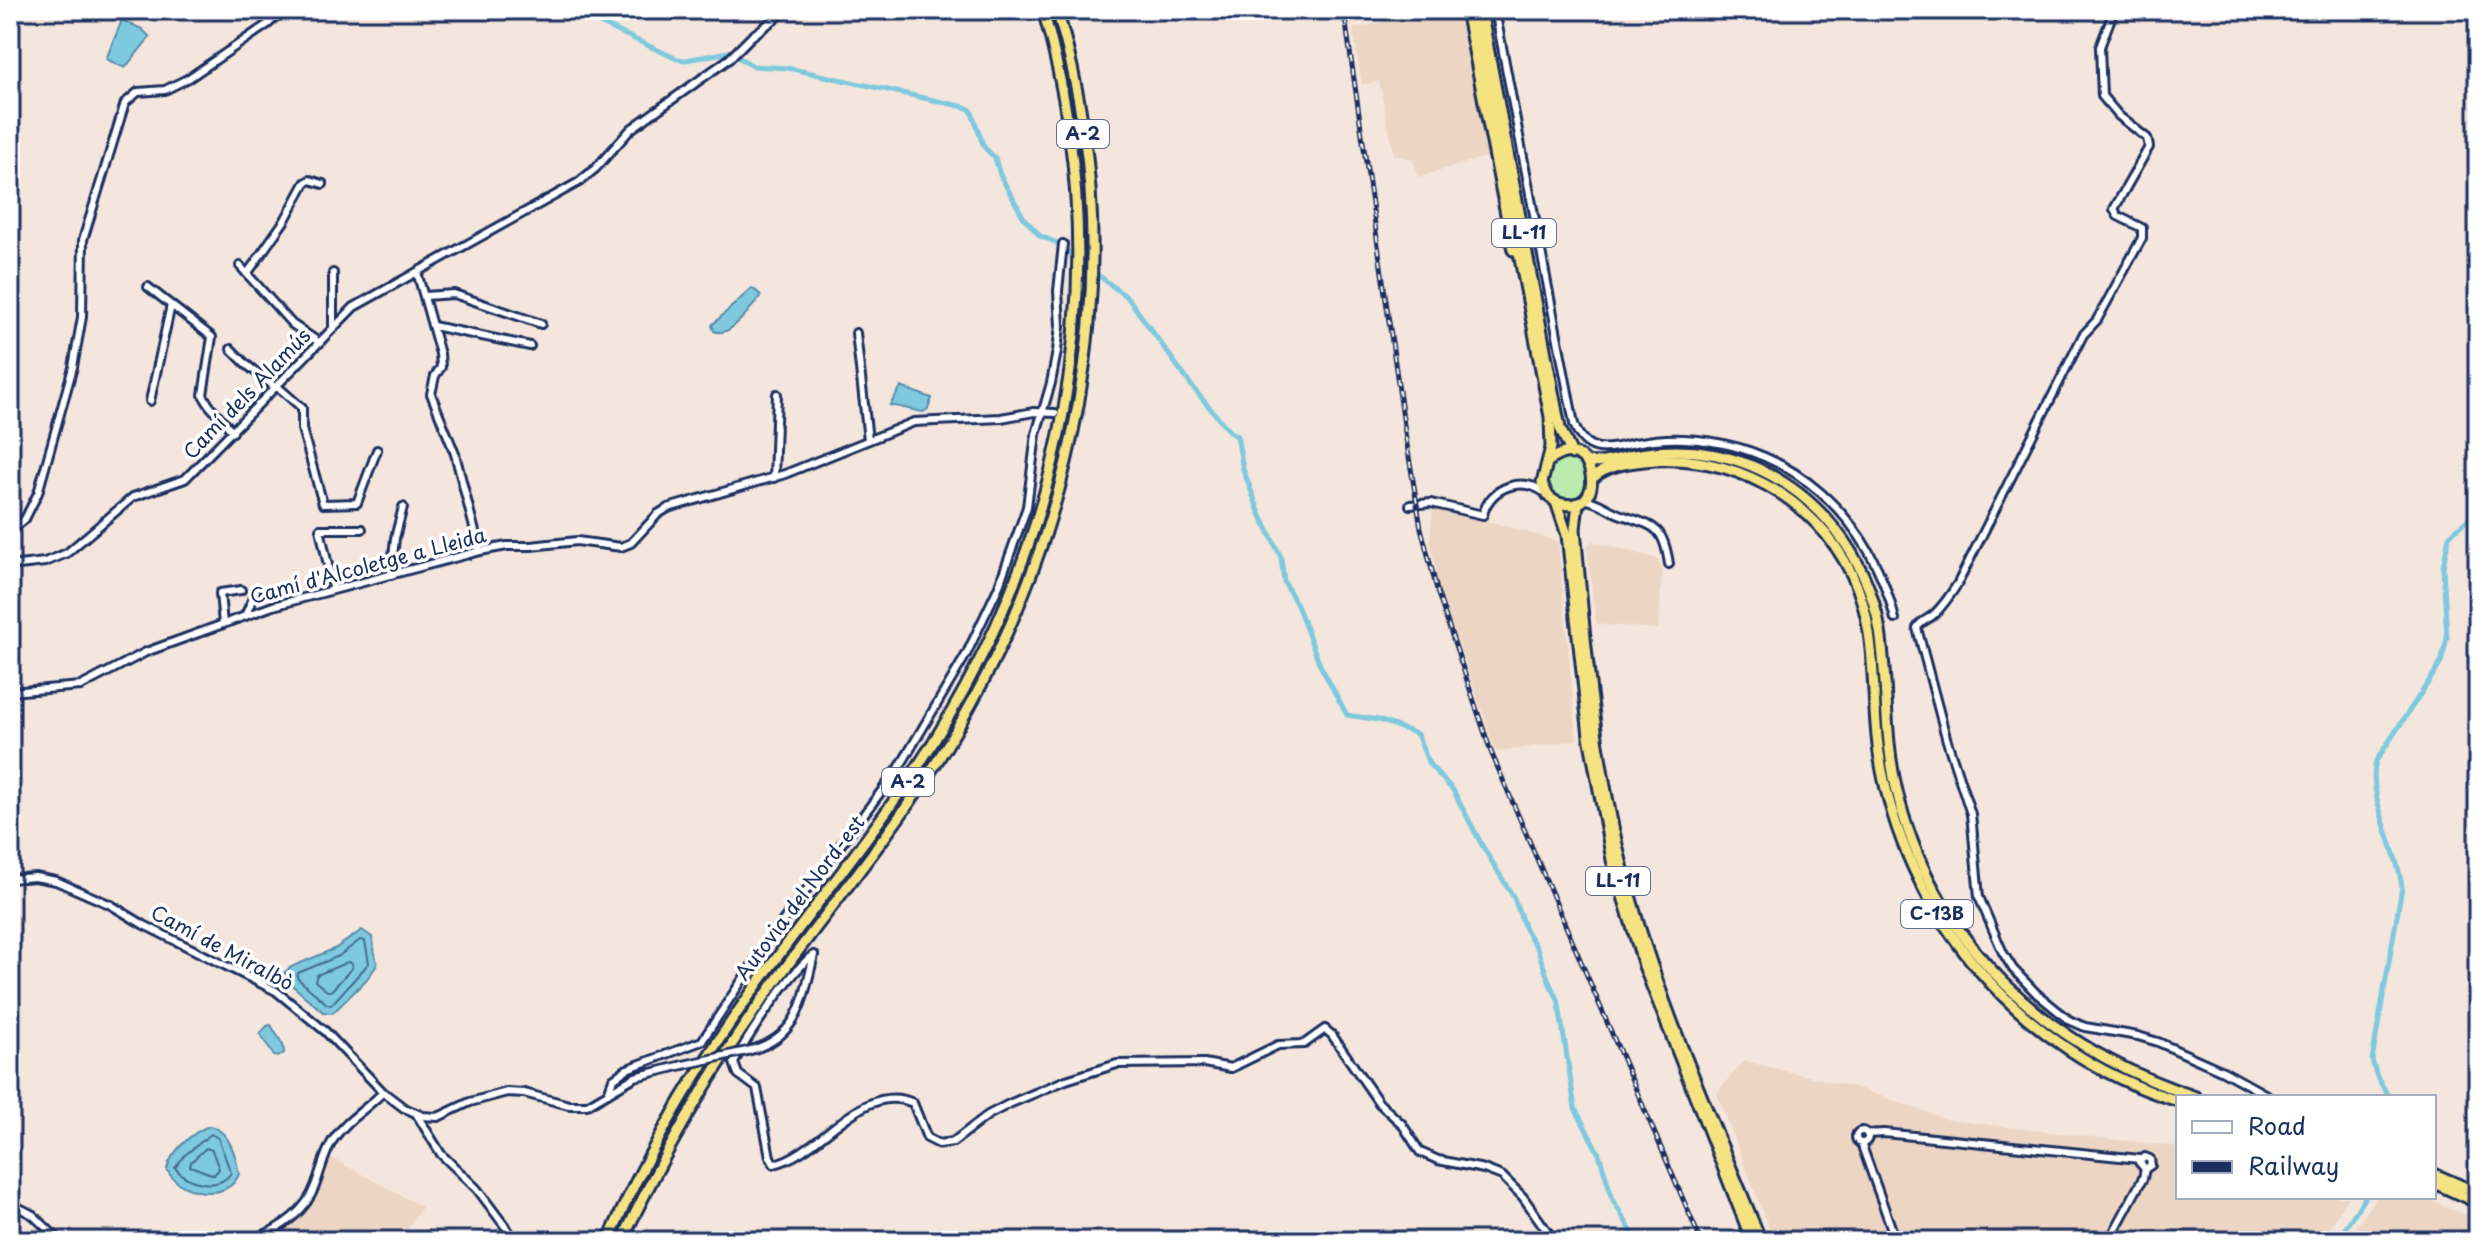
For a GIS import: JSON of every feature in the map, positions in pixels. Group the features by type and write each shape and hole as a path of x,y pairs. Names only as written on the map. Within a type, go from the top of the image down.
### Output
{"highway":[{"name":"Autovia del Nord-est","path":"608,1241 654,1148 715,1046 913,775 962,695 990,641 1027,554 1054,463 1071,368 1078,268 1070,137 1058,67 1043,10"},
{"path":"1466,10 1509,233 1540,375 1546,389"},
{"name":"LL-11","path":"1473,10 1546,389 1552,434 1549,461 1542,483 1567,535 1594,770 1620,889 1661,1011 1752,1241"},
{"name":"LL-11","path":"1481,10 1560,428 1572,454"},
{"name":"Autovia del Nord-est","path":"622,1241 666,1153 711,1077 782,973 917,791 973,702 1001,648 1036,565 1069,455 1085,364 1091,278 1087,174 1080,113 1058,11"},
{"name":"C-13B","path":"1587,462 1600,463 1661,451 1725,457 1781,481 1828,520 1855,558 1872,598 1880,632 1886,728 1896,789 1918,856 1947,911 1998,977 2057,1029 2115,1065 2190,1095"},
{"path":"1549,461 1562,454 1572,454 1587,462 1592,483 1581,501 1569,505 1552,499"},
{"name":"C-13B","path":"1592,483 1607,469 1638,461 1676,459 1709,463 1744,474 1777,490 1804,510 1822,529 1843,557 1861,597 1870,630 1877,738 1886,791 1907,856 1941,921 1978,971 2035,1026 2098,1068 2176,1100"},
{"name":"LL-11","path":"1581,501 1575,532 1595,720 1623,872 1655,972 1761,1241"},
{"path":"2436,1175 2478,1193"},
{"path":"2436,1184 2478,1203"}],"street":[{"path":"10,532 25,519 38,493 71,376 82,317 83,240 125,103 138,92 165,90 189,78 268,24 283,10"},
{"name":"Camí dels Alamús","path":"10,566 45,562 72,550 133,497 188,477 358,304 574,186 596,168 643,119 734,54 787,10"},
{"path":"1495,10 1571,409 1579,435 1591,446 1604,448 1662,439 1710,442 1735,447 1784,467 1832,502 1860,535 1885,584 1895,619"},
{"path":"2114,10 2100,47 2102,96 2119,116 2147,138 2149,147 2114,209 2118,216 2142,228 2142,238 2097,320 2083,335 1958,583 1944,604 1930,618 1919,623 1917,628 1947,741 1971,814 1979,897 2013,969 2069,1020 2085,1027 2158,1042 2223,1071 2266,1095"},
{"path":"247,274 285,220 305,183 310,180 323,184"},
{"path":"608,1093 613,1079 627,1069 702,1041 752,963 919,737 966,655 1004,573 1027,507 1041,412 1050,388 1057,351 1062,247"},
{"path":"240,266 292,324 320,343"},
{"path":"417,272 441,367 435,376 431,394 453,446 480,551"},
{"path":"333,273 333,328"},
{"path":"148,287 212,337 203,395 233,432"},
{"path":"425,296 454,294 541,324"},
{"path":"150,401 171,305"},
{"path":"433,326 530,346"},
{"path":"856,333 868,440"},
{"path":"231,349 302,408 301,425 323,504 357,503 377,450"},
{"path":"774,478 777,394"},
{"name":"Camí d'Alcoletge a Lleida","path":"10,692 81,686 146,652 245,616 333,588 480,551 584,541 621,547 631,543 653,518 668,508 774,478 914,422 1055,413"},
{"path":"1521,486 1543,473"},
{"path":"1592,483 1600,503"},
{"path":"1410,505 1431,503 1483,515 1493,494 1501,489 1521,486 1538,488 1552,499"},
{"path":"1581,501 1600,503 1658,529 1664,540 1669,564"},
{"path":"391,575 403,507"},
{"path":"333,588 320,529 362,529"},
{"path":"223,624 220,593 241,590"},
{"path":"245,616 256,591"},
{"name":"Camí de Miralbò","path":"10,879 35,877 56,881 111,905 144,925 276,991 325,1031 383,1092 417,1115 441,1154 477,1189 516,1241"},
{"path":"417,1115 438,1117 470,1102 507,1092 580,1106 593,1103 635,1077 683,1065 747,1051 767,1045 789,1028 798,1012 814,955 804,961 791,978 734,1063 738,1074 757,1088 771,1162 776,1164 869,1103 881,1099 912,1102 926,1137 936,1143 947,1143 959,1138 996,1110 1071,1078 1130,1062 1204,1063 1231,1068 1278,1045 1304,1044 1325,1029 1379,1103 1402,1124 1420,1152 1435,1159 1502,1176 1523,1197 1554,1241"},
{"path":"250,1241 275,1230 304,1205 314,1190 333,1139 383,1092"},
{"path":"1896,1241 1861,1143 1856,1139 1857,1133 1862,1131 1867,1134 1884,1133 2140,1159 2145,1157 2151,1161 2150,1167 2145,1169 2109,1241"},
{"path":"10,1203 33,1215 60,1241"}],"shaded area":[{"path":"1341,10 1346,10 1410,447 1426,537 1437,575 1430,540 1433,506 1558,541 1577,740 1496,752 1452,624 1460,654 1495,752 1704,1241 1698,1241 1495,767 1442,617 1419,529"},
{"path":"1435,10 1460,10 1489,156 1418,177 1413,159 1394,155 1379,81 1362,85 1353,29"},
{"path":"1592,541 1658,559 1662,574 1658,629 1596,624 1587,547"},
{"path":"1744,1061 1861,1089 1948,1120 2176,1147 2176,1199 2347,1199 2322,1241 1774,1241 1717,1093"},
{"path":"330,1157 422,1207 400,1241 280,1241 288,1226 303,1214 315,1196"},
{"path":"2375,1199 2429,1199 2478,1221 2478,1241 2347,1241"}],"green space":[{"path":"1567,458 1582,464 1588,479 1582,494 1567,500 1552,494 1546,479 1552,464"}],"water":[{"path":"122,20 142,29 150,37 125,68 106,59"},
{"path":"752,288 761,295 743,318 726,331 714,331 712,325"},
{"path":"901,387 932,398 928,409 923,412 890,405"},
{"path":"362,930 372,937 377,965 333,1013 323,1012 285,979 284,973 291,967 336,948"},
{"path":"271,1025 283,1045 284,1053 278,1057 274,1056 260,1034"},
{"path":"209,1126 222,1132 226,1138 239,1174 225,1189 203,1192 181,1184 172,1178 167,1169 184,1143"}],"waterway":[{"path":"572,10 677,59 729,52 753,66 788,68 971,110 984,147 995,158 1000,175 1024,218 1040,236 1055,242 1128,298 1194,389 1230,432 1237,436 1243,469 1281,557 1284,582 1297,605 1320,665 1347,715 1379,720 1417,734 1429,764 1453,790 1514,898 1558,999 1575,1108 1599,1154 1613,1200 1637,1241"},
{"path":"2388,1095 2377,1077 2372,1060 2402,887 2375,790 2376,761 2441,663 2447,638 2443,567 2449,536 2478,510"},
{"path":"2337,1241 2364,1199"}],"tunnel":[{"path":"1062,413 1088,413"}],"railway":[{"path":"1344,10 1406,439 1421,528 1438,594 1491,752 1701,1241"}]}
